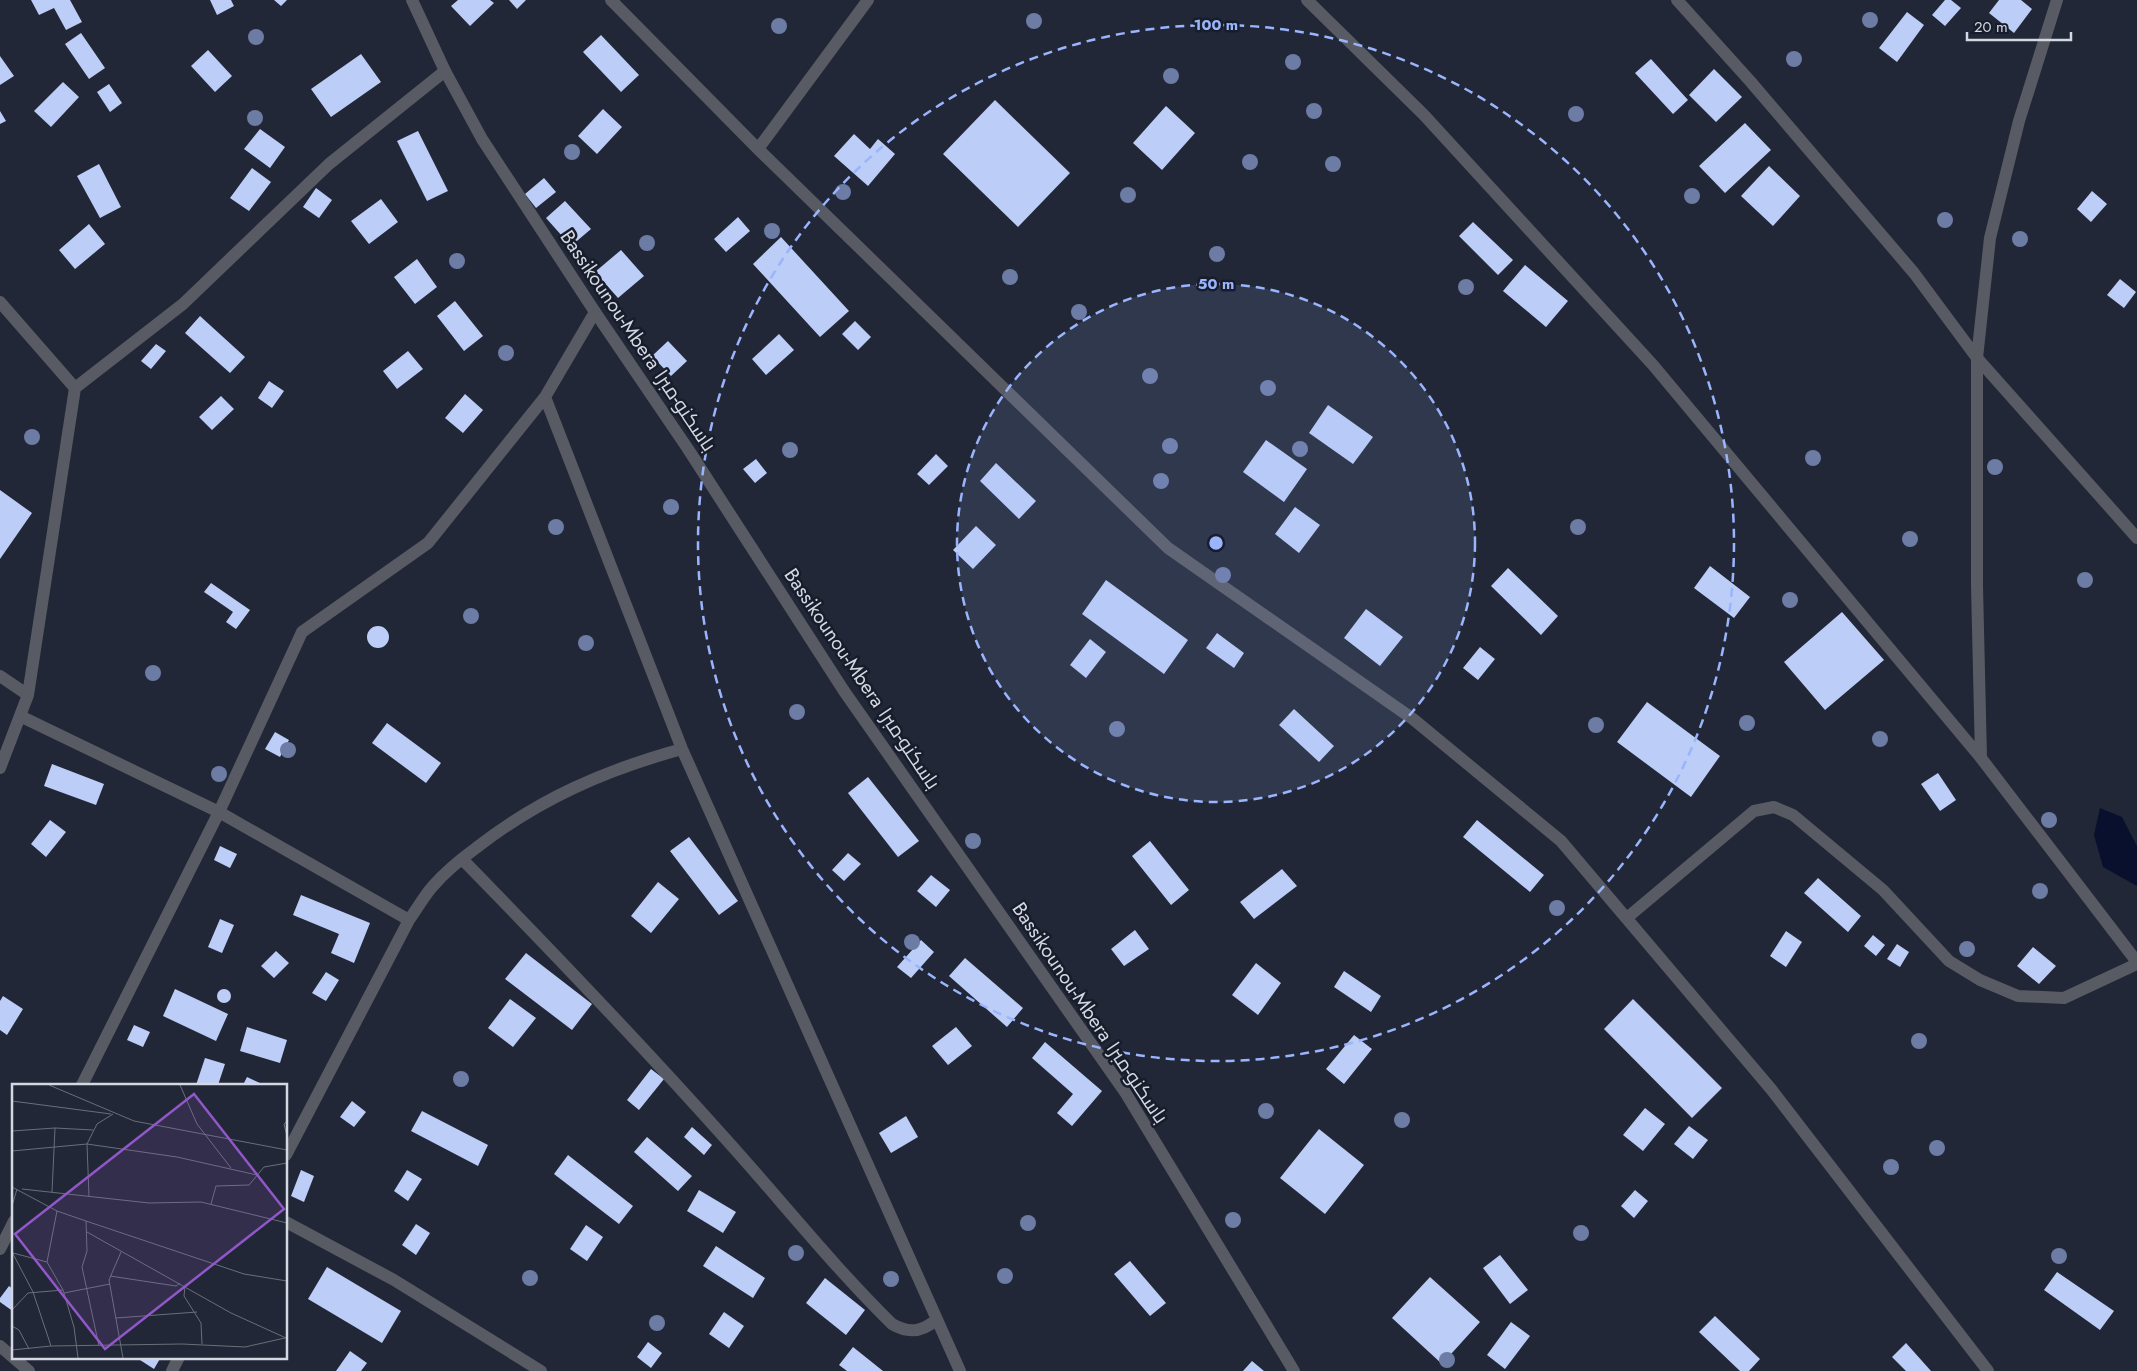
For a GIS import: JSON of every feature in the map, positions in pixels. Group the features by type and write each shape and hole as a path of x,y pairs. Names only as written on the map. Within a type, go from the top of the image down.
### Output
{"street":[{"name":"Bassikounou-Mbera باسكنو-مبرا","path":"412,0 445,72 482,139 595,312 688,449 844,691 1124,1092 1294,1371"},
{"path":"611,0 758,149 1168,548 1413,719 1561,841 1628,917 1771,1089 1988,1371"},
{"path":"758,149 868,0"},
{"path":"1307,0 1424,115 1653,365 1981,758 2137,963 2064,998 2018,996 1980,980 1949,961 1884,890 1793,815 1774,807 1754,812 1628,917"},
{"path":"1677,0 1750,81 1914,273 1977,358 2137,538"},
{"path":"1981,758 1977,586 1977,358 1990,238 2019,121 2057,0"},
{"path":"0,768 28,695 75,388 183,304 329,164 445,72"},
{"path":"0,302 75,388"},
{"path":"82,1084 218,812 302,632 428,543 545,397 595,312"},
{"path":"545,397 682,749 960,1371"},
{"path":"0,676 28,695"},
{"path":"20,716 218,812 409,920"},
{"path":"288,1151 409,920 432,886 494,834 537,806 584,782 632,763 682,749"},
{"path":"462,859 562,961 660,1066 794,1218 892,1324 901,1329 920,1330 937,1319"},
{"path":"288,1223 394,1280 541,1371"},
{"path":"0,1249 12,1225"},
{"path":"0,1346 12,1356"},
{"path":"14,1358 29,1371"},
{"path":"172,1371 178,1358"}],"water":[{"path":"2100,808 2122,817 2137,846 2137,886 2103,867 2094,835"}],"building":[{"path":"31,0 70,0 82,22 66,30 54,8 39,15"},
{"path":"210,0 231,0 234,6 217,15"},
{"path":"274,0 287,0 281,6"},
{"path":"458,0 490,0 494,3 470,26 451,6"},
{"path":"509,0 526,0 517,9"},
{"path":"1945,0 1951,0 1961,8 1945,26 1932,15"},
{"path":"1999,0 2021,0 2032,9 2014,33 1989,13"},
{"path":"1907,12 1924,25 1897,62 1879,48"},
{"path":"81,33 105,68 89,79 65,44"},
{"path":"601,35 639,75 621,92 583,52"},
{"path":"208,50 232,76 215,92 191,66"},
{"path":"361,54 381,82 331,117 311,89"},
{"path":"0,56 14,76 0,85"},
{"path":"1651,59 1688,100 1673,114 1635,73"},
{"path":"1714,69 1742,97 1716,122 1689,95"},
{"path":"63,82 79,97 51,127 34,111"},
{"path":"109,84 122,103 110,112 97,92"},
{"path":"995,100 1070,173 1018,227 943,154"},
{"path":"1166,106 1195,133 1162,170 1133,143"},
{"path":"603,109 622,127 597,154 578,136"},
{"path":"0,111 6,121 0,124"},
{"path":"1745,123 1771,150 1725,193 1699,166"},
{"path":"260,129 285,147 270,168 244,149"},
{"path":"418,131 448,191 427,201 397,141"},
{"path":"854,134 870,149 878,139 895,154 868,186 834,156"},
{"path":"99,164 121,207 100,218 77,176"},
{"path":"1769,166 1800,196 1773,226 1741,196"},
{"path":"252,168 271,182 249,211 230,198"},
{"path":"544,178 556,192 536,208 525,194"},
{"path":"316,188 332,200 319,218 303,207"},
{"path":"2092,191 2107,204 2091,222 2077,209"},
{"path":"381,199 398,222 369,244 351,221"},
{"path":"565,201 591,229 571,246 546,218"},
{"path":"738,217 750,231 726,252 714,239"},
{"path":"1473,222 1513,260 1498,275 1459,236"},
{"path":"89,224 105,244 75,269 59,250"},
{"path":"781,237 849,311 820,337 753,264"},
{"path":"621,250 644,276 618,298 595,272"},
{"path":"417,259 437,287 415,304 394,277"},
{"path":"1525,265 1568,301 1546,327 1503,291"},
{"path":"2120,279 2136,292 2124,308 2107,295"},
{"path":"455,301 483,336 464,351 437,316"},
{"path":"200,316 245,357 230,373 185,333"},
{"path":"855,321 871,337 858,350 842,334"},
{"path":"779,334 794,350 766,375 752,359"},
{"path":"668,341 687,361 671,376 652,356"},
{"path":"156,344 166,351 151,369 141,361"},
{"path":"408,351 423,369 397,389 383,371"},
{"path":"269,381 284,391 272,408 258,398"},
{"path":"465,394 483,410 463,433 445,418"},
{"path":"221,396 234,409 212,430 199,417"},
{"path":"1328,405 1373,437 1353,464 1309,433"},
{"path":"1266,440 1307,469 1284,502 1243,472"},
{"path":"936,454 948,466 929,485 917,474"},
{"path":"756,459 767,473 755,483 743,469"},
{"path":"996,463 1036,501 1019,519 980,481"},
{"path":"0,490 32,513 0,559"},
{"path":"1295,507 1320,525 1299,553 1275,534"},
{"path":"976,526 996,545 973,569 953,550"},
{"path":"1710,566 1750,597 1734,618 1694,588"},
{"path":"1508,568 1558,616 1541,635 1491,586"},
{"path":"1106,580 1188,640 1164,674 1082,614"},
{"path":"211,583 250,610 236,629 226,622 233,612 204,592"},
{"path":"1366,609 1403,637 1380,666 1344,638"},
{"path":"1842,612 1884,660 1825,710 1784,662"},
{"path":"374,626 382,626 389,633 389,641 382,648 374,648 367,641 367,633"},
{"path":"1217,633 1244,653 1234,668 1206,648"},
{"path":"1090,639 1106,652 1086,678 1070,665"},
{"path":"1480,647 1495,659 1478,680 1463,668"},
{"path":"1647,702 1720,756 1691,797 1617,742"},
{"path":"1294,709 1334,746 1319,762 1279,725"},
{"path":"387,723 441,763 426,783 372,743"},
{"path":"275,732 289,740 280,757 265,749"},
{"path":"52,764 104,784 96,805 44,786"},
{"path":"1938,773 1956,800 1940,811 1921,784"},
{"path":"868,777 919,841 898,857 848,793"},
{"path":"50,820 66,832 46,857 31,844"},
{"path":"1477,820 1544,875 1530,892 1463,837"},
{"path":"689,837 738,901 719,915 670,851"},
{"path":"1150,841 1189,890 1171,905 1132,856"},
{"path":"220,846 237,854 230,868 214,860"},
{"path":"848,853 861,864 844,881 832,870"},
{"path":"1282,869 1297,886 1254,919 1240,902"},
{"path":"931,875 950,890 936,907 917,891"},
{"path":"1818,878 1861,916 1848,932 1804,893"},
{"path":"658,882 679,899 651,933 631,916"},
{"path":"301,895 370,923 354,963 331,953 339,934 293,915"},
{"path":"220,919 234,925 222,953 208,947"},
{"path":"1135,930 1149,949 1124,966 1111,949"},
{"path":"1786,931 1802,942 1786,967 1770,956"},
{"path":"1873,935 1885,945 1876,956 1864,946"},
{"path":"921,940 934,952 911,978 897,967"},
{"path":"1897,944 1909,952 1900,967 1887,959"},
{"path":"2033,947 2056,966 2039,984 2017,966"},
{"path":"276,951 289,963 274,978 261,966"},
{"path":"526,953 592,1004 572,1030 505,979"},
{"path":"965,958 1023,1008 1007,1027 949,976"},
{"path":"1256,963 1281,983 1258,1015 1232,995"},
{"path":"1344,971 1381,996 1371,1012 1334,987"},
{"path":"326,972 339,980 326,1001 312,993"},
{"path":"175,989 228,1014 216,1041 163,1016"},
{"path":"221,989 227,989 231,996 227,1003 221,1003 217,999 217,993"},
{"path":"3,996 23,1009 7,1035 0,1030 0,1001"},
{"path":"510,999 536,1018 513,1047 488,1028"},
{"path":"1633,999 1722,1088 1692,1118 1604,1029"},
{"path":"134,1025 150,1032 143,1047 127,1040"},
{"path":"247,1027 287,1040 280,1063 240,1051"},
{"path":"956,1027 972,1046 948,1065 932,1046"},
{"path":"1354,1035 1372,1049 1344,1084 1326,1069"},
{"path":"1045,1042 1102,1091 1072,1126 1057,1113 1073,1094 1032,1058"},
{"path":"205,1058 225,1064 218,1084 196,1084"},
{"path":"651,1069 664,1079 639,1110 627,1100"},
{"path":"247,1077 262,1084 244,1084"},
{"path":"352,1101 366,1112 354,1127 340,1117"},
{"path":"1645,1108 1665,1124 1643,1151 1623,1135"},
{"path":"422,1111 488,1145 478,1166 411,1131"},
{"path":"906,1116 918,1137 891,1153 879,1133"},
{"path":"1689,1126 1708,1140 1693,1159 1674,1144"},
{"path":"692,1127 712,1145 704,1155 684,1137"},
{"path":"1319,1129 1364,1165 1325,1214 1280,1178"},
{"path":"647,1137 692,1176 678,1191 634,1152"},
{"path":"568,1155 633,1206 619,1224 554,1174"},
{"path":"301,1170 314,1176 304,1202 291,1196"},
{"path":"407,1170 422,1179 408,1201 394,1191"},
{"path":"699,1190 736,1212 723,1233 687,1211"},
{"path":"1635,1190 1648,1201 1634,1218 1621,1206"},
{"path":"416,1224 430,1233 416,1255 402,1245"},
{"path":"586,1225 603,1237 587,1261 570,1249"},
{"path":"716,1246 765,1278 753,1298 703,1266"},
{"path":"1500,1255 1528,1290 1510,1304 1483,1268"},
{"path":"1130,1261 1166,1303 1150,1316 1114,1274"},
{"path":"327,1267 401,1311 382,1343 308,1299"},
{"path":"2057,1272 2114,1311 2100,1330 2044,1290"},
{"path":"1430,1277 1480,1322 1442,1364 1392,1318"},
{"path":"825,1278 865,1310 846,1335 806,1303"},
{"path":"9,1286 12,1288 12,1311 0,1302 0,1298"},
{"path":"724,1312 744,1326 729,1348 709,1334"},
{"path":"1715,1316 1760,1359 1749,1371 1740,1371 1699,1332"},
{"path":"1511,1322 1530,1336 1505,1369 1487,1355"},
{"path":"648,1342 662,1353 651,1368 637,1357"},
{"path":"1906,1343 1931,1371 1906,1371 1892,1357"},
{"path":"853,1347 883,1371 847,1371 839,1365"},
{"path":"350,1351 367,1363 361,1371 336,1371"},
{"path":"141,1358 160,1358 154,1369 140,1360"},
{"path":"1252,1361 1264,1371 1243,1371"}]}
